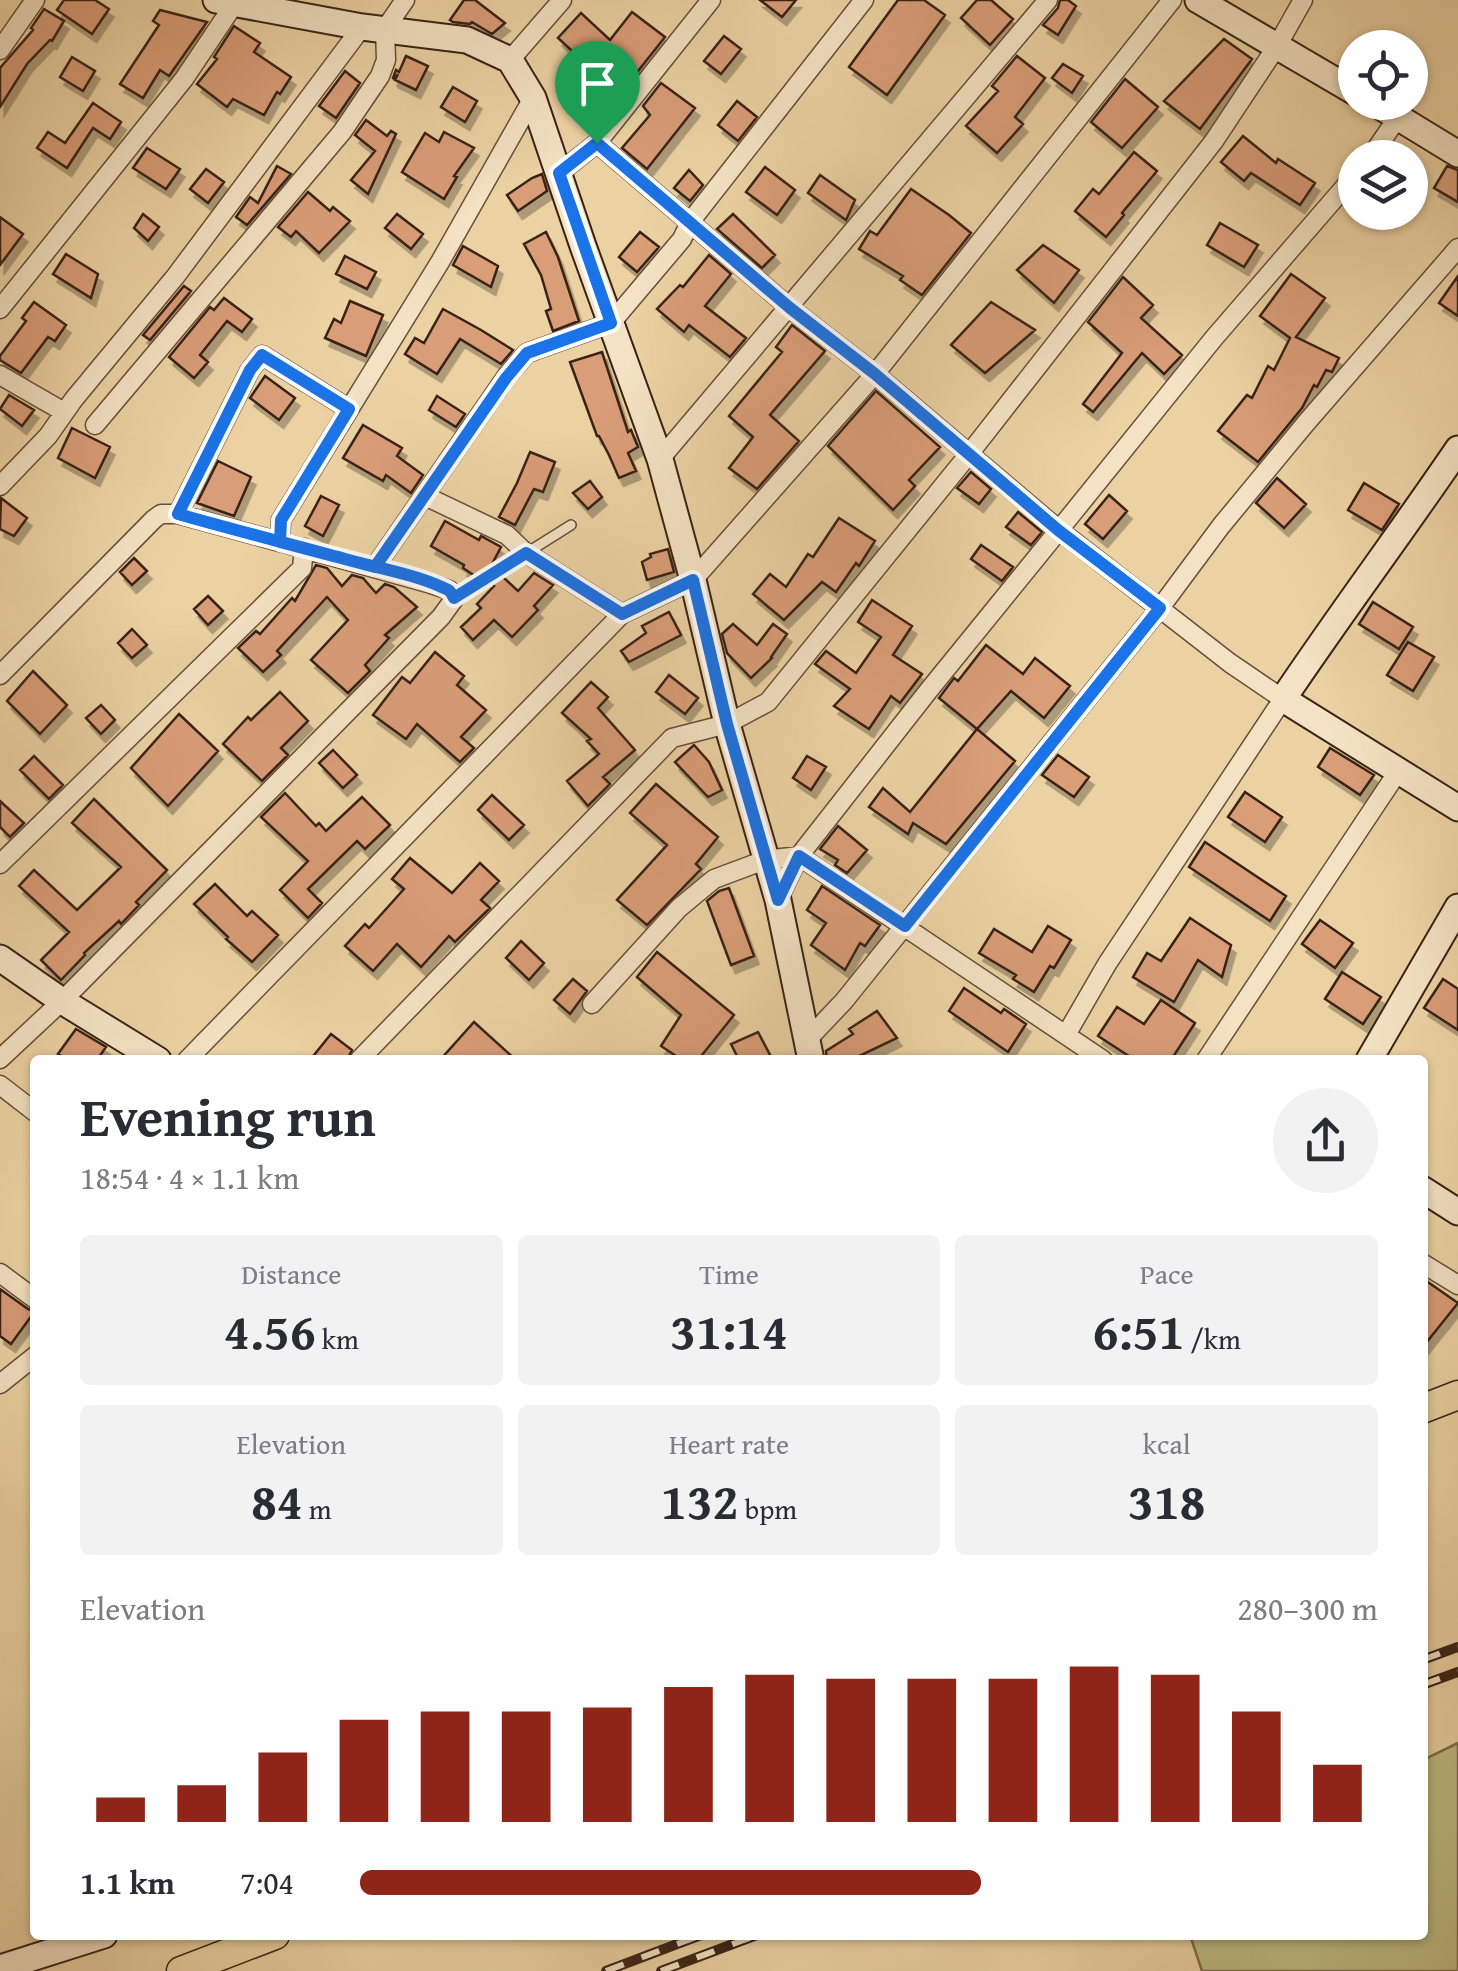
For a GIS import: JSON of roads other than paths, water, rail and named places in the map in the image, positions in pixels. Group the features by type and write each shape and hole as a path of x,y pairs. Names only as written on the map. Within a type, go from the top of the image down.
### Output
{"main road":[{"path":"181,1971 262,1940"}],"street":[{"path":"0,50 35,0"},
{"path":"0,486 48,436 373,28 405,0"},
{"path":"510,60 562,0"},
{"path":"559,173 597,143 711,0"},
{"path":"375,567 527,353 611,323 682,238 690,222 864,0"},
{"path":"660,459 1048,0"},
{"path":"192,1055 622,614 693,580 875,374 1172,0"},
{"path":"1198,0 1338,82"},
{"path":"363,1055 672,738 727,724 768,702 969,454 1214,141 1303,0"},
{"path":"0,309 184,79 229,1 373,28 467,40 510,60 533,98 660,459 727,724 778,900 809,1050"},
{"path":"95,425 362,104 386,60 373,28"},
{"path":"280,542 281,520 440,262 533,98"},
{"path":"1403,120 1458,154"},
{"path":"597,143 1058,530 1230,663 1458,808"},
{"path":"778,900 799,856 929,690 1214,338 1338,195"},
{"path":"809,1050 1221,526 1458,248"},
{"path":"178,514 250,370 262,355 349,409"},
{"path":"0,375 64,412"},
{"path":"1066,1035 1106,964 1283,699 1458,449"},
{"path":"425,496 507,535 526,553 622,614"},
{"path":"0,674 161,514 178,514 375,567 449,590 454,598 441,617 0,1060"},
{"path":"0,864 302,568 304,548"},
{"path":"1209,1055 1399,770"},
{"path":"592,1004 679,908 714,879 766,860 799,856 1096,1055"},
{"path":"1372,1055 1458,907"},
{"path":"0,958 150,1055"},
{"path":"0,1085 30,1108"},
{"path":"1428,1193 1458,1212"},
{"path":"1428,1266 1458,1284"},
{"path":"0,1273 30,1294"},
{"path":"0,1384 30,1360"},
{"path":"0,1968 88,1940"}],"lane":[{"path":"454,598 571,525"}],"railway":[{"path":"1428,1658 1458,1647"},
{"path":"1428,1683 1458,1672"},
{"path":"606,1971 688,1940"},
{"path":"661,1971 744,1940"}]}
